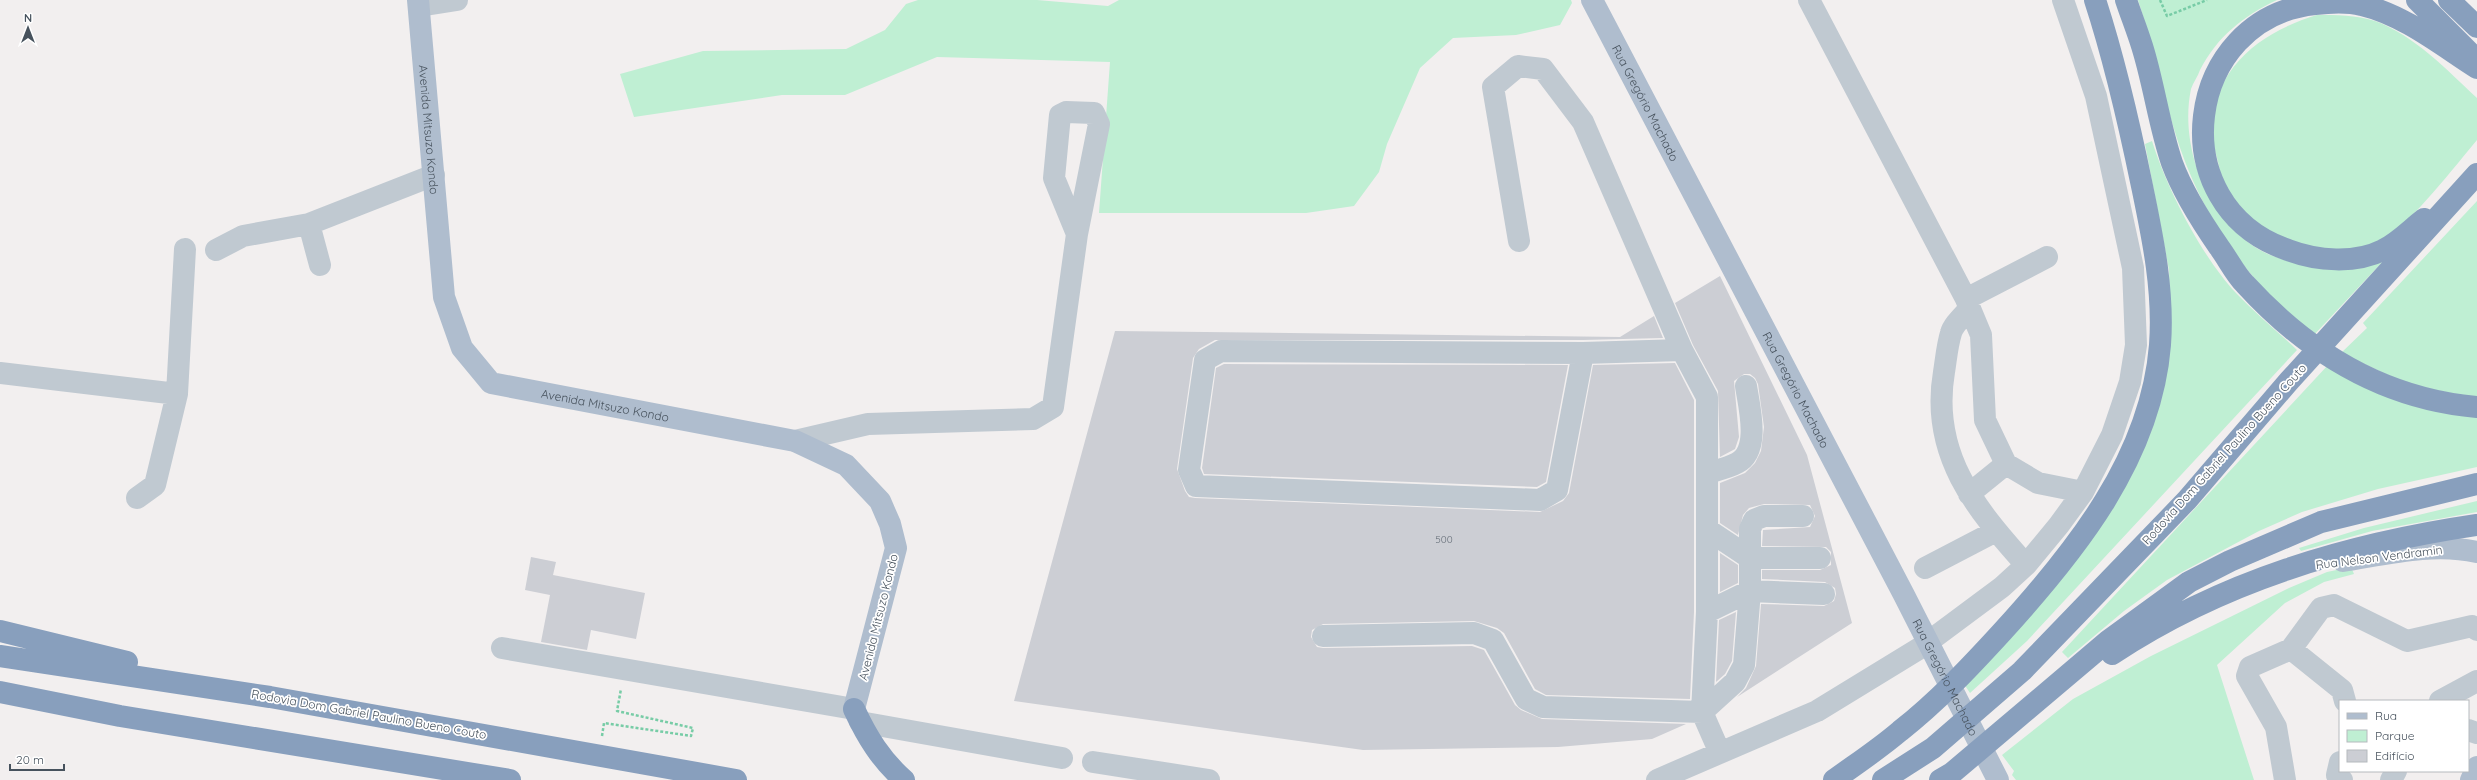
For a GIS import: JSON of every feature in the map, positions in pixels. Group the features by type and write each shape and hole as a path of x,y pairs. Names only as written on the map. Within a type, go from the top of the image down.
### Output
{"highway":[{"path":"1834,780 1901,731 1969,669 2025,607 2080,539 2106,501 2141,431 2154,388 2160,345 2161,305 2157,269 2122,93 2095,0"},
{"path":"2126,0 2142,46 2173,164 2204,225 2244,284 2302,336 2339,364 2371,381 2426,400 2477,408"},
{"path":"2417,0 2477,59"},
{"path":"2449,0 2477,27"},
{"path":"2470,182 2384,250 2361,258 2308,257 2275,246 2252,232 2233,215 2217,194 2205,157 2202,134 2204,108 2213,83 2225,58 2240,39 2255,26 2279,12 2306,5 2334,2 2361,5 2390,14 2477,68"},
{"name":"Rodovia Dom Gabriel Paulino Bueno Couto","path":"1883,780 1933,748 2022,671 2187,500 2289,381 2382,281 2470,182"},
{"path":"1940,780 1952,773 2144,612 2189,582 2230,561 2321,522 2477,484"},
{"path":"2020,716 2135,639 2175,616 2281,570 2347,550 2425,532 2477,524"},
{"path":"0,631 270,697"},
{"name":"Rodovia Dom Gabriel Paulino Bueno Couto","path":"0,656 270,697 736,780"},
{"path":"4,693 120,716 510,780"},
{"path":"857,715 866,736 888,766 904,780"}],"main road":[{"name":"Rua Gregório Machado","path":"1592,0 1904,595 1998,780"},
{"name":"Avenida Mitsuzo Kondo","path":"418,3 444,297 462,348 491,383 795,441 846,465 880,501 890,524 896,548 857,715"},
{"name":"Rua Nelson Vendramin","path":"2281,570 2426,548 2459,548 2477,552"},
{"path":"2471,780 2477,766"}],"street":[{"path":"418,3 458,0"},
{"path":"1809,0 1967,304 1981,335 1985,420 2006,464 2038,482 2083,492"},
{"path":"1657,780 1817,711 1920,648 2002,586 2026,565 2059,525 2083,492 2112,435 2130,382 2136,345 2133,268 2096,96 2062,0"},
{"path":"1519,241 1493,87 1518,66 1543,69 1583,122 1682,350 1707,397 1707,612 1702,712 1720,753"},
{"path":"795,441 868,424 1033,419 1053,407 1077,234 1099,124 1094,113 1066,112 1060,115 1054,178 1077,234"},
{"path":"216,250 243,236 309,224 434,175"},
{"path":"309,224 320,265"},
{"path":"138,498 155,485 177,394 185,249"},
{"path":"2026,565 1996,531 1970,494 1950,456 1941,416 1942,388 1951,332 1967,304 2048,257"},
{"path":"1583,353 1557,490 1540,500 1196,486 1189,470 1205,360 1222,351 1583,353 1682,350"},
{"path":"0,373 177,394"},
{"path":"1707,473 1738,463 1749,448 1753,435 1746,386"},
{"path":"1970,494 2006,464"},
{"path":"1323,636 1474,633 1493,640 1526,699 1543,707 1702,712 1735,682 1744,664 1750,591 1750,529 1754,520 1764,516 1803,516"},
{"path":"1708,530 1750,558 1820,558"},
{"path":"1925,568 1996,531"},
{"path":"1707,612 1750,591 1824,594"},
{"path":"2285,780 2276,727 2247,676 2250,667 2291,649 2321,608 2334,605 2407,641 2472,626 2477,630"},
{"path":"502,648 857,715 1062,758"},
{"path":"2291,649 2342,690 2345,700"},
{"path":"2442,700 2477,681"},
{"path":"1093,762 1209,780"},
{"path":"2339,766 2337,775 2342,780"}],"path":[{"path":"2160,0 2167,16 2207,0"},
{"path":"601,744 604,723 691,736 693,728 617,711"}],"green space":[{"path":"918,0 1037,0 1108,6 1119,0 1571,0 1572,3 1560,25 1516,35 1453,38 1420,68 1387,144 1379,172 1354,206 1306,213 1099,213 1110,62 937,57 845,95 782,95 634,117 620,74 703,51 846,49 885,30 906,4"},
{"path":"2138,0 2277,0 2242,20 2214,47 2207,58 2191,89 2188,113 2190,138 2195,163 2204,187 2217,209 2233,228 2251,244 2273,256 2300,262 2329,263 2386,258 2313,336 2289,315 2246,268 2211,217 2184,160"},
{"path":"2317,15 2353,16 2375,21 2389,27 2417,44 2477,98 2477,140 2421,206 2409,219 2386,237 2373,244 2346,250 2319,249 2306,246 2257,227 2222,181 2212,138 2214,111 2220,90 2230,72 2243,56 2277,31 2296,22"},
{"path":"2152,141 2176,201 2198,242 2211,261 2236,293 2297,350 2027,641 1970,693 1964,684 2095,533 2170,313 2169,270 2145,144"},
{"path":"2477,201 2477,398 2409,385 2341,353 2367,328 2363,323"},
{"path":"2328,365 2477,416 2477,467 2378,489 2302,512 2259,531 2167,580 2124,611 2068,658 2062,652"},
{"path":"2477,501 2477,512 2372,531 2301,551 2299,548 2364,528"},
{"path":"2351,567 2354,574 2324,582 2285,603 2217,665 2254,780 2016,780 2012,775 2014,771 2002,755 2073,699 2151,656 2289,588 2327,572"}],"building":[{"path":"1720,276 1807,455 1852,623 1737,697 1746,688 1756,666 1761,604 1824,606 1834,601 1836,594 1835,588 1825,582 1762,579 1762,570 1820,570 1831,565 1831,552 1826,547 1762,546 1763,530 1810,527 1815,516 1810,505 1764,504 1749,508 1743,515 1738,535 1720,523 1720,483 1745,473 1755,463 1761,451 1764,427 1758,384 1755,378 1750,374 1744,374 1734,381 1739,437 1735,449 1720,457 1718,391 1693,345 1675,303"},
{"path":"1654,316 1663,338 1583,340 1215,340 1199,349 1193,358 1177,469 1185,491 1189,497 1195,498 1540,512 1563,501 1569,493 1593,365 1675,363 1694,400 1694,612 1690,699 1546,695 1535,689 1504,633 1497,628 1474,621 1323,624 1312,630 1311,637 1317,647 1323,648 1472,646 1484,650 1515,705 1521,710 1542,719 1686,724 1652,739 1558,747 1363,750 1014,701 1115,331 1620,337"},
{"path":"1224,364 1568,365 1546,482 1537,487 1204,474 1202,468 1216,368"},
{"path":"1720,553 1738,565 1738,583 1720,592"},
{"path":"531,557 556,562 553,575 645,593 636,639 591,630 587,650 541,642 550,595 525,590"},
{"path":"1736,612 1732,661 1725,674 1716,682 1719,620"}]}
